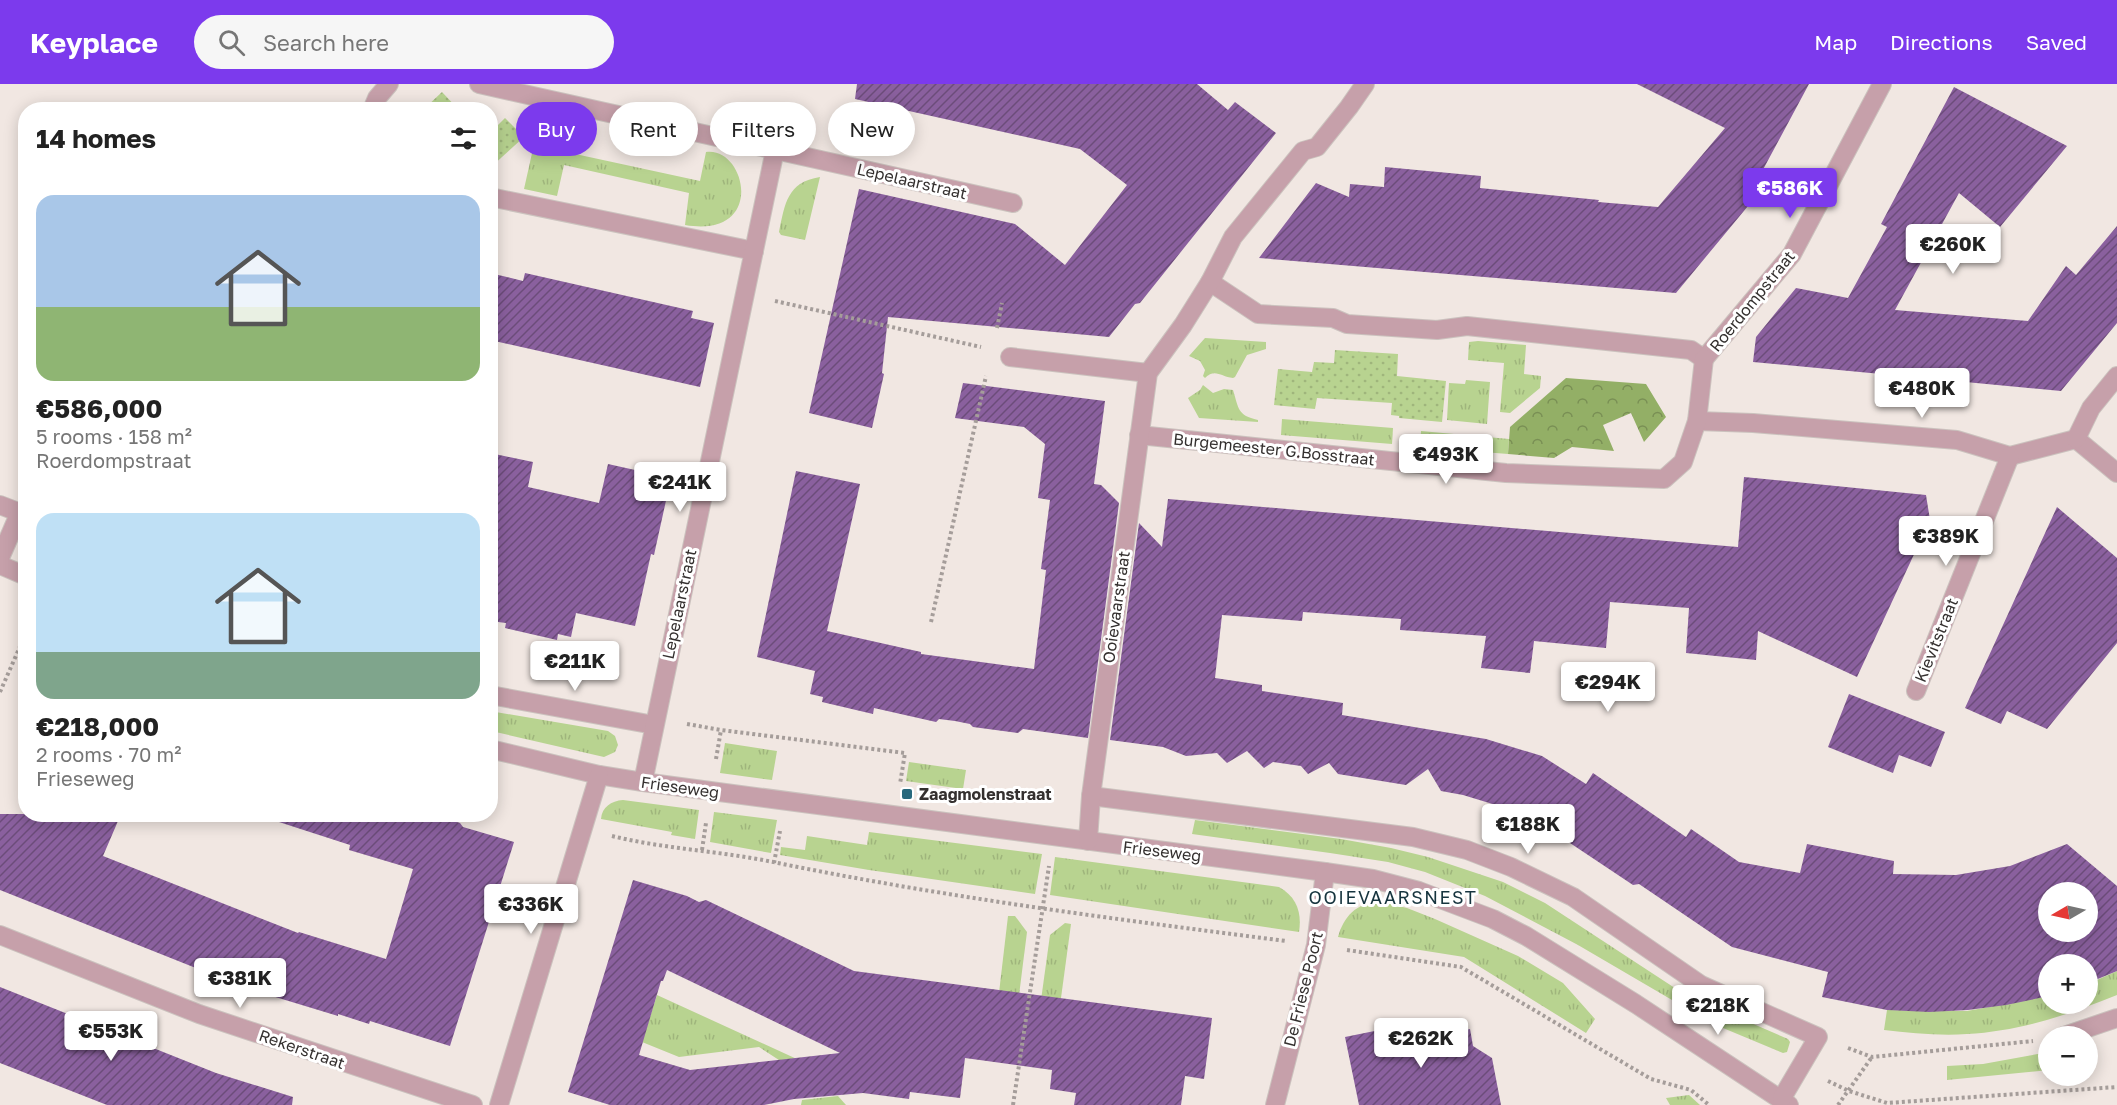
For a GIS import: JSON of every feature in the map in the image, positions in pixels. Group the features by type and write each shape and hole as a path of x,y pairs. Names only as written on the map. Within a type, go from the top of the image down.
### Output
{"street":[{"path":"375,102 389,84"},
{"name":"Lepelaarstraat","path":"478,84 710,136"},
{"name":"Ooievaarstraat","path":"1088,841 1091,796 1148,373 1183,325 1210,282 1233,237 1303,151 1317,147 1365,84"},
{"name":"Roerdompstraat","path":"1704,359 1792,254 1882,84"},
{"name":"Lepelaarstraat","path":"643,782 774,156"},
{"name":"Lepelaarstraat","path":"802,156 1013,203"},
{"path":"498,199 754,251"},
{"path":"1210,282 1258,314 1333,318 1347,324 1437,330 1467,326 1691,350 1704,359"},
{"path":"1010,357 1148,373"},
{"name":"Burgemeester G.Bosstraat","path":"1139,435 1506,473 1664,478 1683,462 1697,421 1704,359"},
{"path":"1697,421 1753,423 1957,440 2010,456 2076,439 2091,408 2117,376"},
{"path":"2076,439 2117,473"},
{"name":"Kievitstraat","path":"1916,691 2010,456"},
{"path":"0,505 18,512"},
{"path":"0,558 18,524"},
{"path":"0,565 18,573"},
{"path":"498,696 654,725"},
{"name":"Frieseweg","path":"498,751 599,775 643,782 1325,872 1372,879 1419,891 1493,919 1526,936 1785,1102 1818,1037 1701,985 1573,897 1511,867 1467,850 1413,837 1091,796"},
{"path":"499,1105 599,775"},
{"name":"De Friese Poort","path":"1275,1105 1316,945 1325,872"},
{"name":"Rekerstraat","path":"0,935 199,1014 473,1105"},
{"path":"2093,1026 2117,1018"}],"path":[{"path":"745,295 992,349 1010,357"},
{"path":"931,622 1002,303"},
{"path":"0,692 18,651"},
{"path":"721,730 905,753 899,793"},
{"path":"774,863 782,824"},
{"path":"583,829 644,844 702,850 868,882 1042,910 1316,945 1461,967 1651,1079 1691,1090 1709,1105"},
{"path":"1013,1105 1053,835"},
{"path":"1838,1105 1872,1057 2037,1040"},
{"path":"1849,1091 1887,1103 2117,1087"}],"green space":[{"path":"442,92 451,102 431,102"},
{"path":"505,118 516,129 516,144 498,161 498,125"},
{"path":"706,152 710,153 710,156 722,156 731,163 739,176 741,192 738,206 728,219 711,226 685,225 689,193 564,165 557,196 524,189 531,156 584,156 700,181"},
{"path":"820,177 805,240 781,235 779,232 781,222 789,196 801,184"},
{"path":"1205,338 1266,342 1266,349 1247,355 1233,378 1215,373 1205,378 1203,376 1205,370 1200,361 1189,356"},
{"path":"1469,342 1526,345 1524,374 1541,376 1540,388 1510,413 1500,412 1504,363 1468,360"},
{"path":"1335,350 1398,354 1397,376 1446,381 1442,422 1399,418 1399,416 1391,415 1392,403 1317,398 1315,409 1274,405 1278,369 1312,372 1314,362 1334,363"},
{"path":"1566,378 1646,384 1666,417 1644,442 1631,413 1603,425 1614,451 1572,447 1554,458 1508,454 1510,427"},
{"path":"1466,380 1490,382 1487,424 1447,420 1449,383 1465,384"},
{"path":"1203,385 1213,393 1224,389 1233,390 1242,413 1258,422 1199,418 1188,398 1200,390"},
{"path":"1282,419 1393,428 1392,444 1281,435"},
{"path":"1421,431 1509,439 1508,454 1420,447"},
{"path":"498,712 608,731 615,736 618,745 615,752 604,757 498,733"},
{"path":"725,743 777,751 772,780 720,773"},
{"path":"909,762 966,770 963,789 906,781"},
{"path":"623,800 699,810 695,839 671,835 672,832 601,819 608,805"},
{"path":"714,812 777,820 771,853 710,842"},
{"path":"1195,820 1341,839 1391,848 1428,857 1503,882 1545,903 1684,994 1788,1039 1790,1042 1787,1052 1783,1053 1723,1028 1578,945 1485,896 1425,872 1388,862 1192,834"},
{"path":"869,832 1042,854 1035,894 780,855 781,847 805,850 807,836 867,845"},
{"path":"1055,857 1279,887 1297,906 1300,918 1299,932 1050,895"},
{"path":"1378,901 1407,908 1435,919 1518,956 1563,983 1595,1019 1586,1033 1464,957 1338,937 1347,917 1352,912 1363,905"},
{"path":"1008,916 1015,916 1027,932 1015,1027 995,1027"},
{"path":"1065,923 1071,924 1056,1035 1037,1029 1050,935"},
{"path":"2117,971 2117,995 2098,1002 2098,980"},
{"path":"657,995 799,1060 782,1062 759,1047 679,1057 642,1042"},
{"path":"2038,998 2038,1014 2065,1014 2025,1026 1957,1035 1884,1030 1887,1010 1967,1011"},
{"path":"2038,1054 2038,1071 1947,1080 1947,1066 1983,1064"},
{"path":"1689,1095 1700,1105 1670,1105 1666,1098"},
{"path":"838,1096 846,1105 801,1105 802,1100"}],"building":[{"path":"857,84 1197,84 1228,110 1235,102 1276,133 1140,303 1135,304 1109,337 888,317 882,373 884,374 872,428 809,413 859,189 1015,224 1065,265 1127,185 1080,149 915,112 915,102 868,102 855,99"},
{"path":"1637,84 1809,84 1745,203 1748,206 1676,293 1259,258 1316,183 1349,197 1350,184 1384,187 1385,167 1481,176 1480,188 1658,207 1725,128"},
{"path":"1954,87 2067,146 2000,227 1959,193 1895,310 2028,321 2066,266 2076,275 2117,226 2117,323 2061,391 1753,362 1756,337 1796,288 1848,298 1887,227 1881,224"},
{"path":"525,273 693,311 691,318 714,323 700,387 498,342 498,275 523,281"},
{"path":"963,383 1105,401 1094,484 1101,485 1119,503 1088,738 1023,729 1018,733 973,727 970,724 939,719 936,722 874,708 873,714 822,702 823,697 810,694 815,671 757,657 796,471 860,484 827,631 921,652 921,654 1034,669 1046,570 1041,569 1050,500 1038,498 1045,444 1024,427 955,418"},
{"path":"498,455 533,462 528,487 599,503 608,464 671,478 635,626 576,613 571,637 558,634 557,640 505,628 506,623 498,622"},
{"path":"1744,477 1926,495 1930,520 1857,677 1758,631 1756,660 1686,653 1689,608 1610,602 1606,648 1534,641 1530,673 1481,668 1486,636 1400,630 1401,619 1303,612 1302,621 1222,615 1215,678 1262,685 1262,691 1343,703 1342,715 1486,739 1542,756 1586,784 1593,773 1686,837 1691,829 1739,862 1800,873 1807,844 1894,861 1893,874 1956,875 2010,866 2067,844 2117,886 2117,971 2098,979 2098,954 2038,954 2038,998 1968,1010 1929,1012 1887,1010 1822,997 1828,972 1732,947 1639,884 1633,885 1570,843 1565,816 1540,824 1522,813 1463,795 1441,791 1428,769 1406,785 1338,774 1329,763 1308,774 1301,766 1273,762 1264,768 1247,751 1227,763 1217,753 1186,756 1163,747 1110,740 1139,523 1162,547 1168,499 1738,547"},
{"path":"2057,507 2117,558 2117,643 2047,729 2007,711 2001,724 1965,708"},
{"path":"1849,694 1945,732 1931,767 1899,755 1893,773 1828,747"},
{"path":"0,814 18,814 18,822 118,822 103,856 298,933 386,959 413,869 349,850 350,845 279,822 457,822 463,827 514,842 450,1046 370,1021 369,1024 338,1014 338,1016 246,988 0,890"},
{"path":"633,880 687,896 699,902 706,900 854,971 1212,1018 1204,1079 1185,1076 1181,1105 1074,1105 1076,1093 1050,1089 1052,1070 965,1058 960,1098 910,1092 909,1099 863,1093 794,1099 764,1105 610,1105 568,1092","holes":["667,970 840,1053 690,1070 639,1055 661,981"]},
{"path":"0,987 216,1073 293,1097 292,1105 107,1105 0,1063"},
{"path":"1409,1024 1429,1037 1470,1029 1473,1046 1492,1058 1501,1105 1359,1105 1345,1037"}],"place":[{"name":"Zaagmolenstraat","path":"907,794"}],"district":[{"name":"OOIEVAARSNEST","path":"1393,897"}]}
